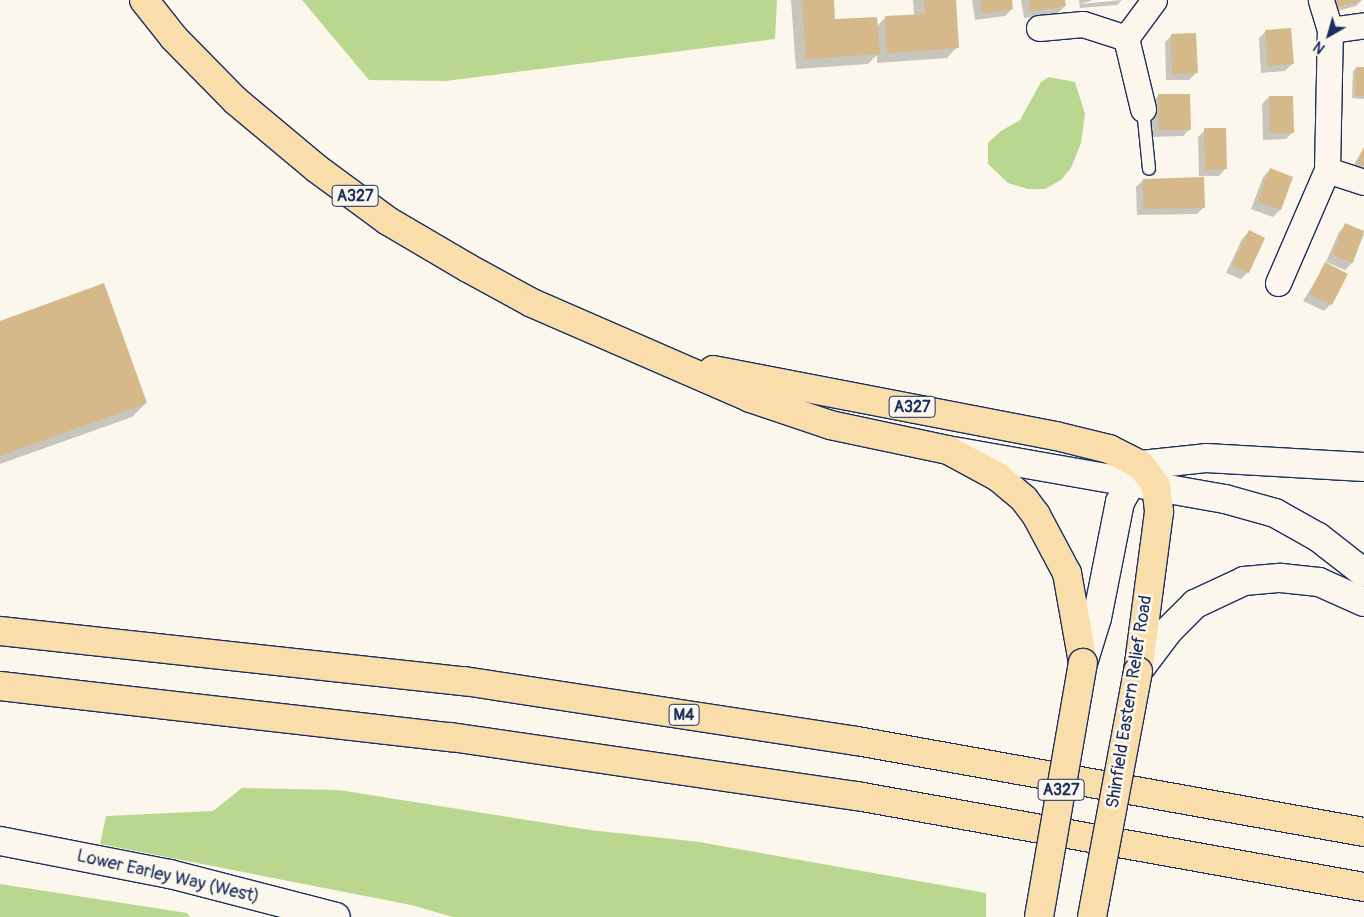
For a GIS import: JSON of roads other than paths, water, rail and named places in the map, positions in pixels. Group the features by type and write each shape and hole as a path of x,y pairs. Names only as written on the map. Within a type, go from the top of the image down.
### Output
{"main road":[{"name":"A327","path":"144,0 174,38 236,101 316,168 388,221 532,303 677,364 750,398 830,425 948,450 998,477 1024,499 1048,532 1067,573 1083,663 1040,917"},
{"name":"A327","path":"677,364 840,393 1056,436 1109,449 1142,478"},
{"path":"948,450 1142,478 1275,513 1318,537 1364,573"},
{"path":"1083,663 1097,618 1120,502 1142,478 1206,458 1364,467"},
{"name":"Shinfield Eastern Relief Road","path":"1092,917 1138,671 1159,512 1142,478"},
{"path":"1138,671 1169,630 1195,604 1244,582 1281,578 1319,582 1364,602"},
{"name":"M4","path":"0,631 464,681 857,741 1364,832"},
{"path":"0,686 461,738 857,796 1364,887"},
{"name":"Lower Earley Way (West)","path":"0,841 170,874 336,917"}],"street":[{"path":"1143,109 1126,38 1154,0"},
{"path":"1278,282 1327,170 1330,30 1321,0"},
{"path":"1039,28 1083,24 1126,38"},
{"path":"1330,30 1364,25"},
{"path":"1327,170 1364,182"}],"lane":[{"path":"1143,109 1149,169"}]}
